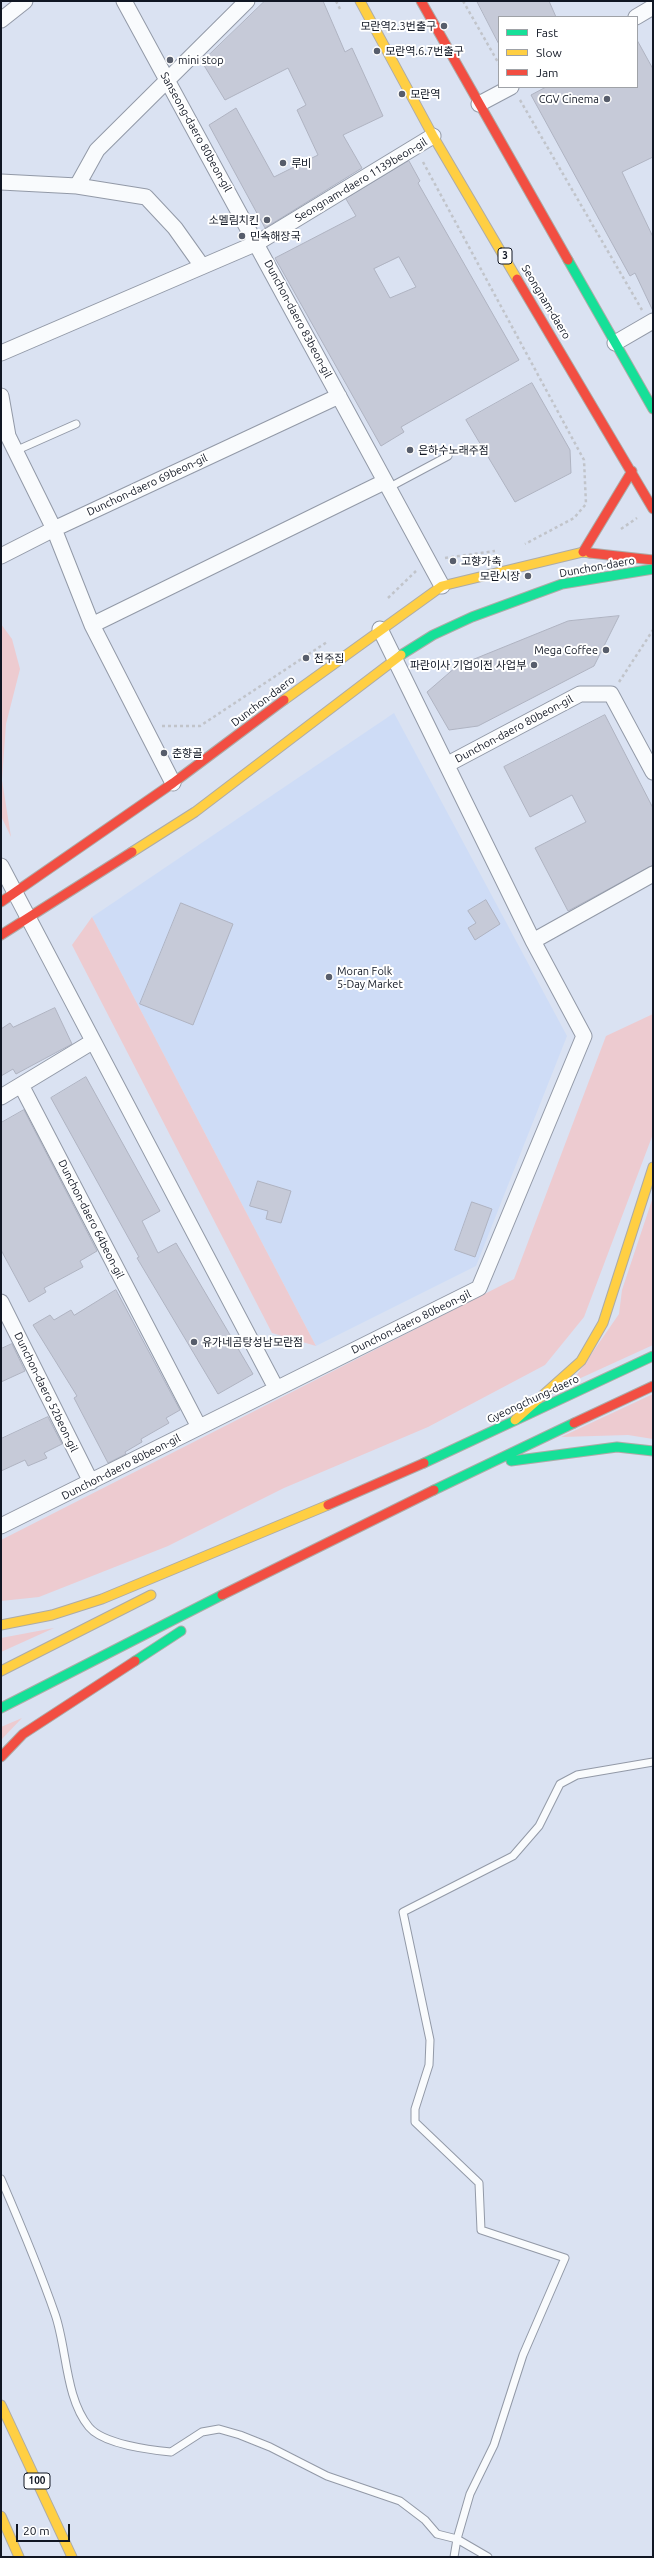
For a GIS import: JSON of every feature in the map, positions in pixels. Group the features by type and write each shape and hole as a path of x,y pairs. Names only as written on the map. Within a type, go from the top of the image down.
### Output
{"main road":[{"name":"Seongnam-daero","path":"360,1 433,136 632,471 653,509"},
{"path":"421,1 653,409"},
{"path":"583,552 632,471"},
{"name":"Dunchon-daero","path":"1,902 173,784 380,628 442,586 583,552 653,560"},
{"name":"Dunchon-daero","path":"1,935 195,812 395,659 433,635 472,617 562,584 653,569"},
{"path":"515,1420 581,1361 604,1323 653,1167"},
{"name":"Gyeongchung-daero","path":"303,1517 424,1463 653,1356"},
{"path":"1,1708 303,1553 478,1468 653,1386"},
{"path":"478,1468 521,1459 596,1449 617,1447 653,1451"},
{"path":"205,1567 303,1517"},
{"path":"1,1625 19,1622 105,1600 303,1517"},
{"path":"210,1613 303,1553"},
{"path":"1,1671 163,1589"},
{"path":"1,1757 22,1734 190,1626"},
{"name":"100","path":"1,2405 72,2557"},
{"path":"1,2516 19,2557"}],"street":[{"path":"1,20 25,1"},
{"name":"Sanseong-daero 80beon-gil","path":"124,1 257,243"},
{"path":"77,186 97,150 247,1"},
{"path":"638,16 651,8"},
{"path":"479,104 513,90"},
{"name":"Seongnam-daero 1139beon-gil","path":"1,353 257,243 433,136"},
{"path":"1,182 77,186 146,197 174,228 202,266"},
{"name":"Dunchon-daero 83beon-gil","path":"257,243 386,485 442,586"},
{"path":"615,343 651,322"},
{"path":"1,396 5,438 15,451 54,529 92,625 173,784"},
{"name":"Dunchon-daero 69beon-gil","path":"1,556 54,529 339,396"},
{"path":"92,625 238,553 386,485"},
{"name":"Dunchon-daero 80beon-gil","path":"1,1526 479,1288 584,1036 533,941 448,764 380,628"},
{"name":"Dunchon-daero 80beon-gil","path":"448,764 580,694 611,694"},
{"path":"611,694 653,772"},
{"path":"1,866 14,893 29,916 92,1042 276,1388"},
{"path":"533,941 653,874"},
{"path":"1,1097 92,1042"},
{"name":"Dunchon-daero 64beon-gil","path":"21,1085 199,1427"},
{"name":"Dunchon-daero 52beon-gil","path":"1,1302 91,1482"}],"lane":[{"path":"15,451 76,424"},
{"path":"386,485 448,456"},
{"path":"454,2557 457,2539 470,2494 494,2444 523,2355 565,2258 481,2230 479,2183 415,2122 415,2110 429,2065 430,2040 403,1912 513,1856 539,1826 560,1784 577,1775 653,1762"},
{"path":"1,2179 56,2316 64,2358 79,2411 89,2428 113,2440 141,2449 171,2452 202,2432 218,2429 240,2435 270,2447 327,2476 400,2501 425,2520 437,2534 457,2539 488,2557"}],"path":[{"path":"336,1 344,15"},
{"path":"463,1 498,62"},
{"path":"513,90 651,322"},
{"path":"415,147 584,460 586,504"},
{"path":"619,531 628,523"},
{"path":"611,694 653,630"}],"shaded area":[{"path":"1,624 12,639 20,669 6,724 2,780 11,837 1,816"},
{"name":"Moran Folk 5-Day Market","path":"394,713 567,1036 476,1266 316,1346 92,917"},
{"path":"92,917 316,1346 272,1333 72,945"},
{"path":"653,1014 653,1134 584,1317 545,1365 428,1427 284,1488 168,1546 39,1597 1,1601 1,1540 514,1279 606,1036"},
{"path":"653,1197 653,1345 572,1382 619,1314 622,1290"},
{"path":"653,1394 653,1439 628,1435 561,1437"},
{"path":"54,1628 1,1652 1,1638"},
{"path":"22,1718 1,1740 1,1727"}],"building":[{"path":"265,1 323,1 345,52 352,48 383,116 343,135 362,168 265,228 209,125 236,108 274,177 318,155 297,110 306,105 288,68 225,100 202,62"},
{"path":"477,1 549,1 556,16 498,16 498,42"},
{"path":"638,42 653,69 653,157 622,172 653,237 653,311 635,273 630,276 531,95 544,88 638,88"},
{"path":"409,161 420,181 418,183 519,360 401,427 404,432 381,446 275,258 356,216 346,199","holes":["399,257 416,287 390,298 374,269"]},
{"path":"532,383 570,450 571,473 515,502 466,420"},
{"path":"619,616 594,666 478,726 449,730 427,692 457,666 568,621"},
{"path":"605,715 653,808 653,865 568,911 535,848 586,822 572,795 530,817 504,767"},
{"path":"486,900 500,924 475,940 468,928 476,923 468,911"},
{"path":"181,903 233,924 193,1025 140,1004"},
{"path":"55,1008 72,1044 16,1074 13,1069 1,1076 1,1029 10,1023 13,1027"},
{"path":"86,1077 160,1211 142,1221 158,1253 176,1243 253,1374 218,1394 137,1258 139,1257 51,1098"},
{"path":"24,1110 97,1251 80,1261 83,1267 44,1288 46,1292 29,1302 1,1250 1,1123"},
{"path":"258,1181 291,1191 281,1223 266,1219 268,1211 250,1206"},
{"path":"472,1202 492,1209 475,1257 455,1250"},
{"path":"116,1290 180,1410 166,1418 169,1423 141,1439 142,1442 125,1452 126,1454 108,1463 74,1398 77,1396 33,1325 50,1315 54,1320 71,1310 74,1315"},
{"path":"12,1344 25,1371 1,1382 1,1349"},
{"path":"48,1417 62,1444 44,1453 47,1458 28,1466 25,1460 1,1471 1,1439"}],"traffic: fast":[{"path":"568,260 653,409"},
{"path":"401,655 433,635 472,617 562,584 653,569"},
{"path":"424,1463 653,1356"},
{"path":"434,1490 574,1423"},
{"path":"511,1461 617,1447 653,1451"},
{"path":"1,1708 222,1595"},
{"path":"135,1661 181,1631"}],"traffic: slow":[{"path":"360,1 433,136 517,279"},
{"path":"284,700 442,586 583,552 590,553"},
{"path":"132,852 195,812 401,655"},
{"path":"515,1420 581,1361 603,1323 653,1167"},
{"path":"1,1625 52,1615 102,1599 328,1505"},
{"path":"1,1671 151,1595"},
{"path":"1,2405 72,2557"},
{"path":"1,2516 19,2557"}],"traffic: jam":[{"path":"421,1 568,260"},
{"path":"517,279 653,509"},
{"path":"583,552 632,471"},
{"path":"590,553 653,560"},
{"path":"1,902 173,783 284,700"},
{"path":"1,935 132,852"},
{"path":"574,1423 653,1386"},
{"path":"328,1505 424,1463"},
{"path":"222,1595 434,1490"},
{"path":"1,1757 23,1734 135,1661"}],"place":[{"name":"모란역2.3번출구","path":"444,26"},
{"name":"모란역.6.7번출구","path":"377,51"},
{"name":"mini stop","path":"170,60"},
{"name":"모란역","path":"402,94"},
{"name":"CGV Cinema","path":"607,99"},
{"name":"루비","path":"283,163"},
{"name":"소멜림치킨","path":"267,220"},
{"name":"민속해장국","path":"242,236"},
{"name":"은하수노래주점","path":"410,450"},
{"name":"고향가축","path":"453,561"},
{"name":"모란시장","path":"528,576"},
{"name":"Mega Coffee","path":"606,650"},
{"name":"전주집","path":"306,658"},
{"name":"파란이사 기업이전 사업부","path":"534,665"},
{"name":"춘향골","path":"164,753"},
{"name":"Moran Folk 5-Day Market","path":"329,977"},
{"name":"유가네곰탕성남모란점","path":"194,1342"}]}
